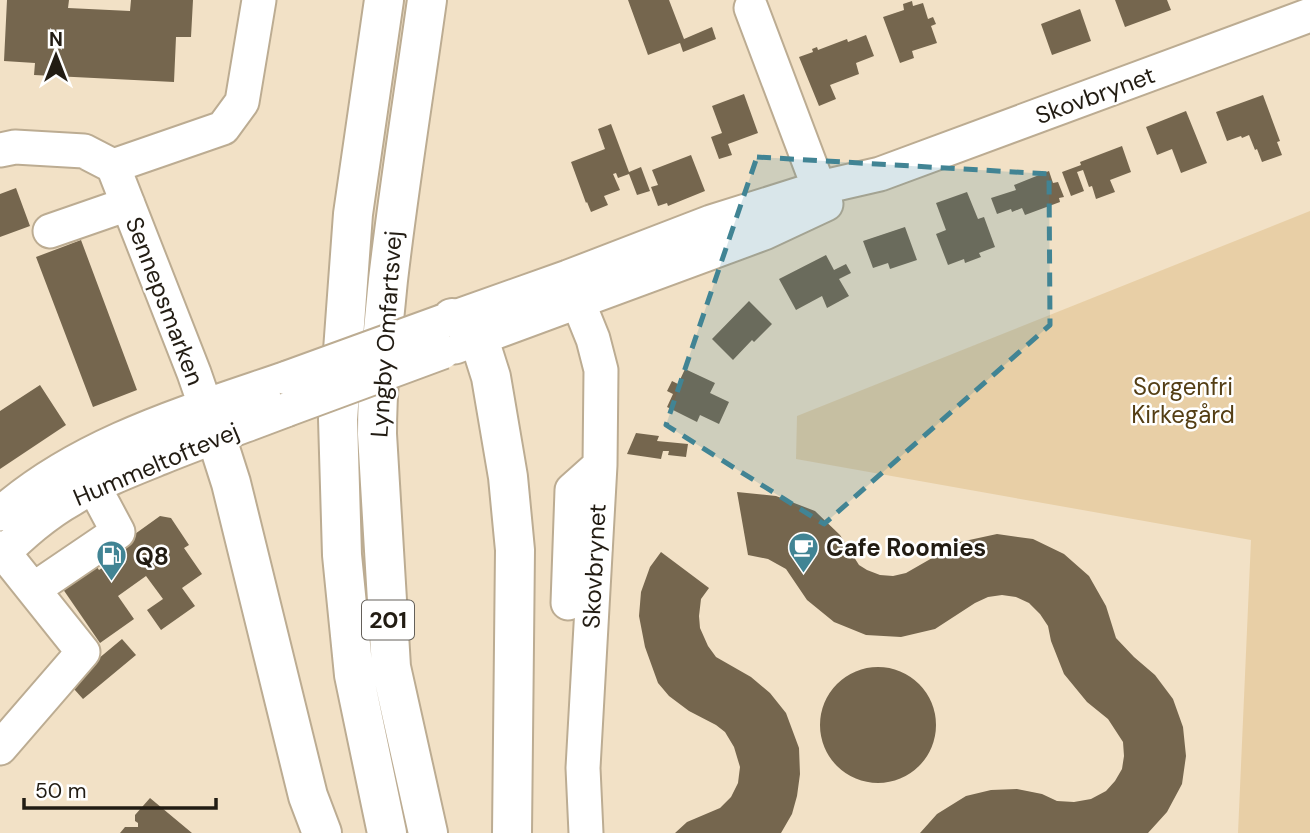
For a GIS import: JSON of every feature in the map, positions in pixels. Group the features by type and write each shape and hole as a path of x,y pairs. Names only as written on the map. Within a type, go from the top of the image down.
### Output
{"highway":[{"name":"Lyngby Omfartsvej","path":"384,0 353,214 338,419 342,555 354,675 387,833"},
{"name":"Lyngby Omfartsvej","path":"427,0 395,219 384,317 377,434 391,667 428,833"},
{"path":"455,332 491,377 506,464 515,550 512,833"},
{"path":"211,421 231,483 308,796 322,833"}],"street":[{"path":"0,150 15,147 84,151 113,166 223,128 242,102 259,0"},
{"path":"751,8 822,196"},
{"name":"Skovbrynet","path":"286,394 572,290 764,233 822,196 1297,12"},
{"name":"Sennepsmarken","path":"113,166 211,421"},
{"path":"50,231 128,204"},
{"name":"Skovbrynet","path":"572,290 593,339 601,370 600,465 583,768 586,833"},
{"name":"Hummeltoftevej","path":"0,514 40,484 126,437 211,421 286,394"},
{"name":"Hummeltoftevej","path":"1,552 72,498 137,467 211,421"},
{"path":"568,603 572,490 600,465"},
{"path":"34,589 118,532 94,486"},
{"path":"0,748 83,652 1,552"}],"highlighted area":[{"path":"757,157 1049,174 1050,325 824,524 666,425"}],"green space":[{"name":"Sorgenfri Kirkegård","path":"1310,211 1310,833 1238,833 1251,540 796,459 797,416"}],"building":[{"path":"7,0 69,0 68,8 130,11 131,0 193,0 191,37 176,37 174,82 34,75 35,63 4,61"},
{"path":"628,0 669,0 684,39 712,27 716,39 683,52 680,43 648,55"},
{"path":"1115,0 1167,0 1171,10 1125,27"},
{"path":"912,1 913,6 923,3 928,19 933,17 936,24 931,26 937,43 912,51 914,58 900,63 883,17 904,10 903,4"},
{"path":"1080,9 1091,41 1052,55 1041,24"},
{"path":"866,35 874,56 856,63 859,74 830,85 836,99 819,106 799,57 813,52 812,49 817,47 818,50"},
{"path":"744,94 758,133 728,144 732,155 719,159 711,137 722,133 712,106"},
{"path":"1263,95 1280,141 1277,142 1282,155 1262,162 1249,135 1227,141 1216,112"},
{"path":"1186,111 1207,163 1181,173 1172,149 1157,155 1146,127"},
{"path":"611,124 629,172 641,167 650,191 637,195 629,174 618,178 616,173 613,174 620,190 604,196 608,205 591,212 571,162 605,149 598,129"},
{"path":"1122,146 1131,172 1110,180 1115,192 1096,199 1083,170 1077,172 1084,191 1071,196 1062,172"},
{"path":"691,155 705,191 668,206 667,203 658,206 651,187 658,185 652,170"},
{"path":"1049,171 1053,183 1058,182 1064,197 1059,198 1060,202 1025,215 1022,208 997,214 991,198 1016,190 1014,185"},
{"path":"16,188 30,226 0,237 0,194"},
{"path":"967,192 978,219 984,217 995,247 979,253 981,257 948,265 936,234 946,230 936,203"},
{"path":"905,227 917,260 890,269 888,263 873,268 863,241"},
{"path":"81,240 137,390 93,407 36,257"},
{"path":"826,255 834,270 846,264 851,273 839,279 849,296 827,308 822,296 796,310 779,279"},
{"path":"749,301 772,324 733,360 712,339"},
{"path":"685,369 715,383 710,393 729,402 719,424 700,415 697,422 667,407 673,394 667,391 672,381 678,384"},
{"path":"40,385 66,425 0,469 0,411"},
{"path":"636,433 659,436 657,441 688,444 686,457 668,455 669,451 663,451 661,459 627,454"},
{"path":"737,492 776,496 815,511 840,535 859,565 880,575 906,573 960,542 997,534 1033,539 1064,554 1089,576 1106,606 1116,638 1155,675 1173,699 1183,727 1186,756 1182,784 1167,812 1148,833 920,833 937,814 966,796 991,790 1017,789 1042,794 1057,801 1091,799 1106,791 1122,769 1123,742 1108,719 1087,702 1064,674 1048,626 1029,603 1016,597 988,597 935,629 901,637 866,635 834,622 807,600 786,569 768,559 748,555"},
{"path":"160,516 171,518 189,545 184,548 202,574 182,588 195,606 161,630 147,610 163,599 146,576 118,596 134,619 100,643 56,579 89,556 99,570 126,552 121,544"},
{"path":"661,552 709,588 701,599 700,628 716,657 751,677 770,693 786,713 799,748 800,774 792,814 781,833 675,833 687,822 720,808 731,797 738,783 740,767 734,747 725,732 689,711 669,696 658,683 645,647 639,616 641,592 650,567"},
{"path":"122,639 136,655 83,699 74,689 86,669"},
{"path":"878,667 900,671 919,684 932,703 936,725 932,747 919,766 900,779 878,783 856,779 837,766 824,747 820,725 824,703 837,684 856,671"},
{"path":"150,798 192,833 120,833 125,827 138,827 135,815"}],"place":[{"name":"Cafe Roomies","path":"803,574"},
{"name":"Q8","path":"112,583"}]}
